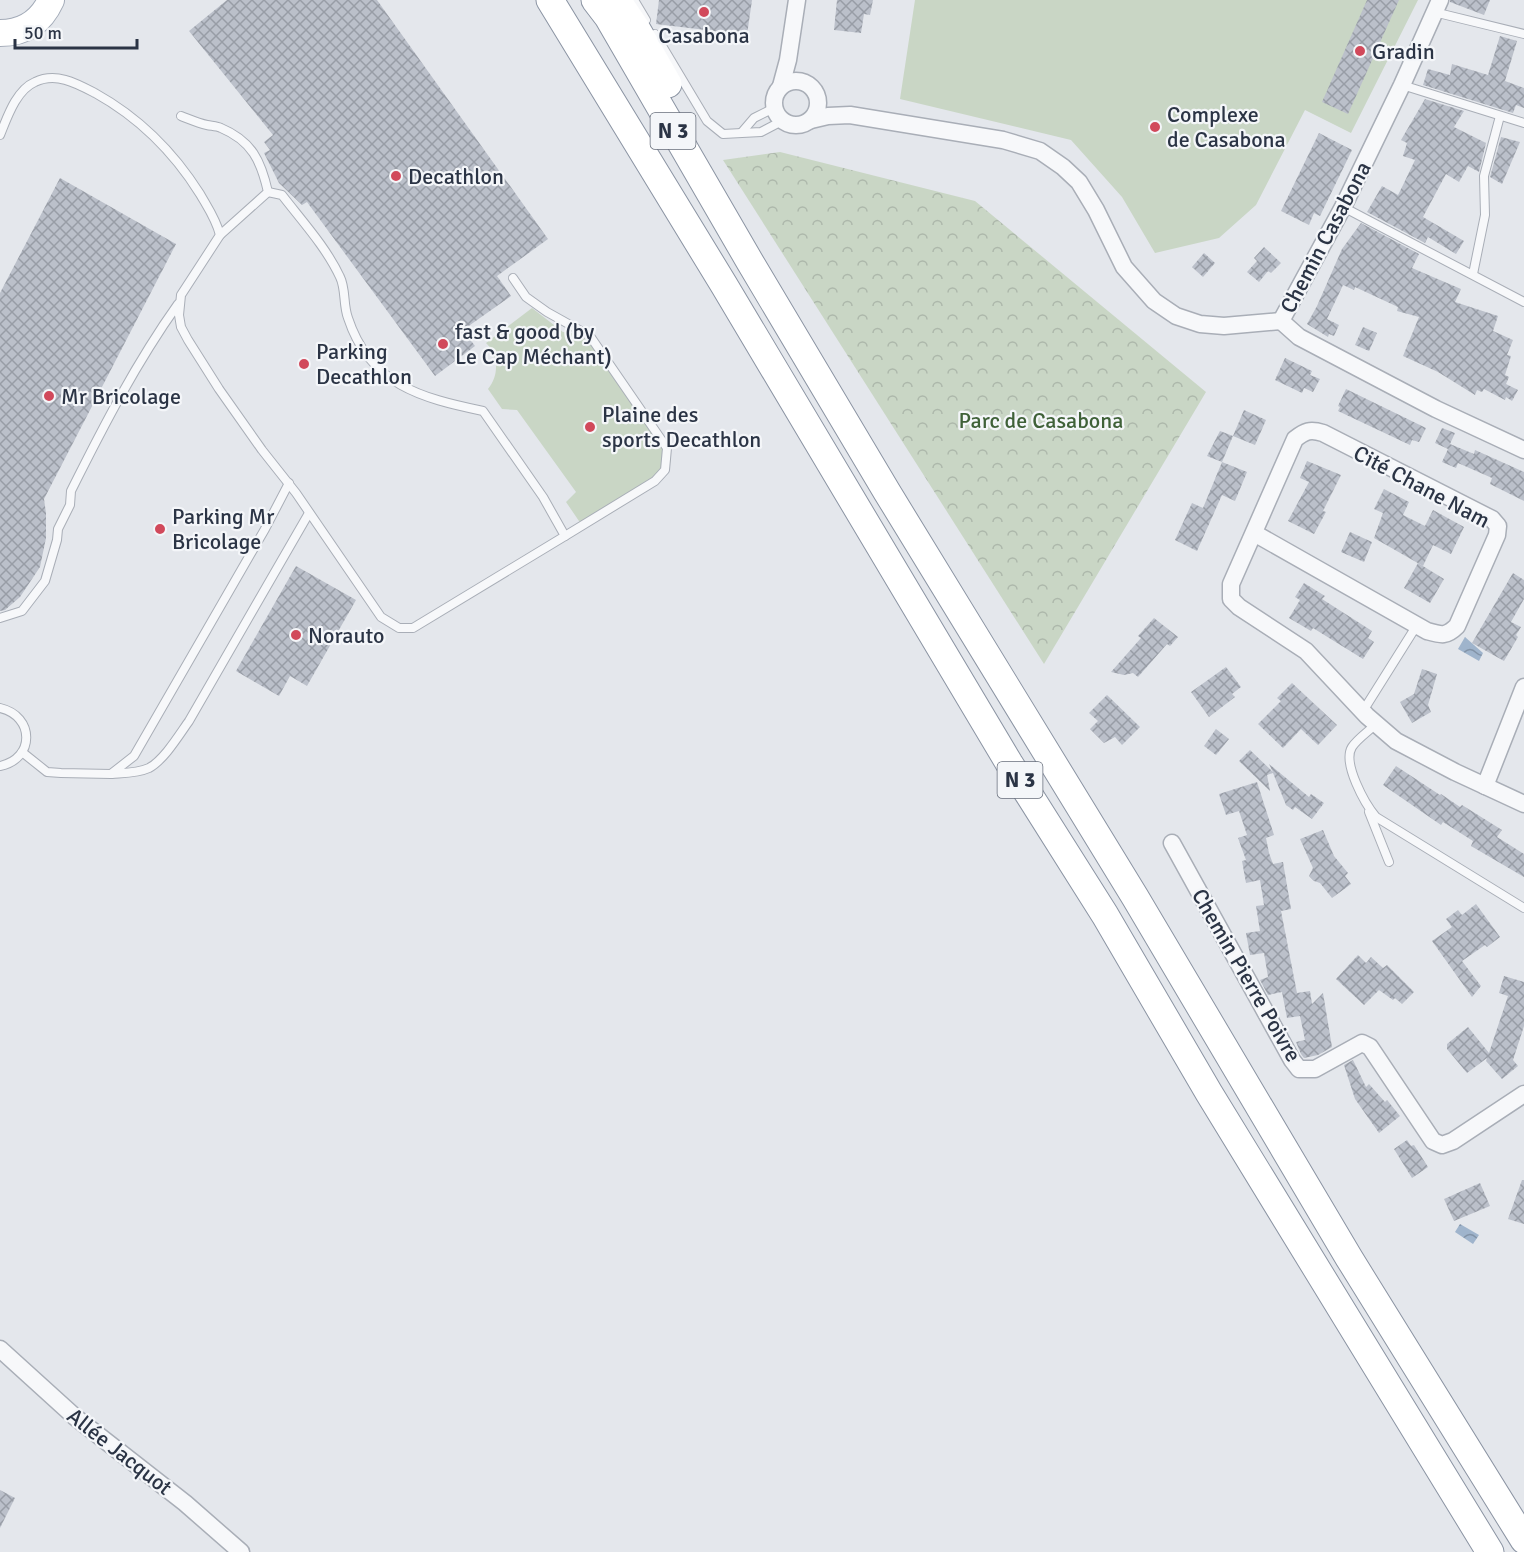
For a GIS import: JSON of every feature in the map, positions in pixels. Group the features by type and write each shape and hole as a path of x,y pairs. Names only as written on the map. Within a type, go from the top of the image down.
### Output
{"highway":[{"name":"N 3","path":"550,0 724,285 1009,763 1105,915 1209,1093 1490,1552"},
{"name":"N 3","path":"595,0 608,17 750,262 1135,897 1349,1258 1524,1540"},
{"name":"N 3","path":"617,0 636,28 674,96 750,262"}],"main road":[{"path":"4,35 30,26 45,13 51,0"}],"street":[{"path":"797,0 788,60 781,86 773,100 778,115 797,126 828,116 850,115 1004,140 1040,151 1079,182 1096,210 1124,267 1154,301 1176,316 1200,324 1224,326 1281,321"},
{"path":"802,82 798,60 798,39 804,0"},
{"name":"Chemin Casabona","path":"1437,6 1402,86 1343,207 1281,321 1299,337 1436,408 1524,450"},
{"path":"781,86 795,80 815,91 818,98 816,114 811,120"},
{"path":"818,98 850,115"},
{"name":"Cité Chane Nam","path":"1254,533 1417,625 1439,635 1449,634 1457,626 1497,536 1498,526 1492,519 1323,433 1313,430 1303,432 1295,440 1231,584 1231,599 1239,607 1306,651 1363,711 1396,741 1524,804"},
{"path":"1485,786 1524,687"},
{"name":"Chemin Pierre Poivre","path":"1172,843 1299,1069 1315,1069 1362,1043 1370,1047 1433,1141 1442,1145 1453,1141 1524,1094"},
{"name":"Allée Jacquot","path":"0,1350 75,1417 185,1503 241,1552"}],"lane":[{"path":"634,0 707,121 723,134 761,132 778,115"},
{"path":"1437,6 1524,34"},
{"path":"0,135 18,97 32,83 48,77 80,85 111,102 142,124 168,148 209,208 217,222 220,235"},
{"path":"1402,86 1524,123"},
{"path":"742,132 754,118 778,115"},
{"path":"181,116 220,127 242,140 257,156 268,192"},
{"path":"1473,274 1485,215 1484,176 1500,116"},
{"path":"268,192 220,235 195,270 181,295 179,304 182,327 219,389 262,450 289,483 381,616 399,628 413,628 655,481 665,470 668,448 590,336 547,312 526,297 513,278"},
{"path":"268,192 282,195 342,280 348,318 363,351 388,378 409,391 452,405 483,411 543,497 566,536"},
{"path":"1343,207 1524,302"},
{"path":"0,618 22,611 45,581 58,529 70,505 71,491 125,387 179,304"},
{"path":"111,774 134,756 261,537 289,483"},
{"path":"22,752 47,772 111,774 150,768 166,752 189,721 309,513"},
{"path":"1363,711 1417,625"},
{"path":"0,708 15,714 24,726 26,742 16,759 0,766"},
{"path":"1376,724 1351,748 1349,759 1389,862"},
{"path":"1367,806 1376,816 1524,908"}],"green space":[{"name":"Complexe de Casabona","path":"915,0 1418,0 1351,133 1305,110 1256,205 1219,238 1155,253 1122,197 1071,140 900,99"},
{"name":"Parc de Casabona","path":"780,152 975,201 1206,392 1044,664 723,160"},
{"name":"Plaine des sports Decathlon","path":"532,308 563,332 578,334 593,345 663,444 671,459 669,467 591,524 579,521 566,502 576,492 517,410 502,409 488,389 492,384 496,366 493,354 486,343"}],"water":[{"path":"1465,637 1483,653 1479,661 1458,649"},
{"path":"1460,1224 1479,1235 1473,1244 1455,1232"}],"building":[{"name":"Decathlon","path":"227,0 377,0 548,239 497,276 511,296 463,330 475,346 435,376 307,202 302,205 279,183 264,153 270,150 264,142 273,135 189,31"},
{"name":"Casabona","path":"659,0 752,0 747,35 656,24"},
{"path":"837,0 873,0 870,15 864,14 861,33 834,30"},
{"name":"Gradin","path":"1367,0 1399,0 1348,114 1322,102"},
{"path":"1450,0 1490,0 1484,15 1450,2"},
{"path":"1500,36 1517,41 1505,81 1524,88 1524,108 1516,105 1513,113 1423,85 1428,69 1450,75 1452,64 1488,75"},
{"path":"1425,99 1464,111 1454,127 1486,143 1479,172 1468,166 1459,182 1446,174 1423,217 1464,241 1456,254 1428,237 1425,243 1367,212 1382,186 1398,195 1415,160 1403,156 1407,143 1401,140"},
{"path":"1319,133 1352,150 1320,216 1314,213 1309,225 1281,211"},
{"path":"1501,137 1520,142 1502,184 1490,177"},
{"name":"Mr Bricolage","path":"60,178 176,244 44,499 46,538 40,567 20,597 5,610 0,611 0,293"},
{"path":"1361,223 1419,254 1412,268 1461,289 1455,302 1498,316 1493,331 1513,340 1507,355 1511,356 1505,375 1509,377 1506,384 1518,390 1512,401 1506,397 1505,400 1484,389 1482,392 1477,390 1475,395 1438,372 1403,356 1419,317 1397,311 1398,307 1355,287 1354,290 1343,285 1327,319 1339,325 1334,336 1329,334 1328,337 1307,324 1342,249"},
{"path":"1264,247 1281,263 1271,273 1268,271 1259,282 1247,272 1257,261 1254,258"},
{"path":"1204,253 1215,263 1203,277 1192,267"},
{"path":"1363,327 1377,333 1369,351 1355,345"},
{"path":"1285,358 1312,371 1310,375 1320,379 1313,392 1304,388 1302,393 1275,380"},
{"path":"1346,389 1426,428 1419,442 1412,440 1410,445 1338,411"},
{"path":"1244,410 1266,420 1255,445 1233,436"},
{"path":"1442,428 1455,433 1450,444 1474,454 1475,450 1524,472 1524,501 1490,484 1492,478 1458,463 1456,468 1442,462 1448,449 1435,443"},
{"path":"1220,431 1233,436 1222,462 1207,456"},
{"path":"1307,461 1341,475 1314,534 1288,521 1309,482 1300,478"},
{"path":"1222,462 1247,472 1235,501 1222,495 1197,551 1175,540 1192,503 1203,508"},
{"path":"1384,489 1409,502 1403,515 1425,526 1433,510 1464,527 1451,554 1433,545 1423,566 1374,538 1383,513 1374,509"},
{"path":"1350,532 1372,542 1364,562 1341,552"},
{"path":"1418,563 1444,579 1430,603 1404,588"},
{"name":"Norauto","path":"296,566 356,600 307,686 290,676 279,696 236,671"},
{"path":"1513,573 1524,580 1524,599 1511,622 1521,627 1516,635 1518,637 1504,661 1472,643"},
{"path":"1304,583 1325,596 1322,599 1372,631 1368,638 1374,642 1363,659 1313,628 1311,631 1289,618 1300,600 1295,597"},
{"path":"1154,618 1178,637 1170,646 1167,644 1138,677 1133,673 1124,675 1111,672 1141,638 1138,636"},
{"path":"1226,667 1241,687 1232,694 1235,697 1209,717 1191,692"},
{"path":"1422,669 1437,674 1428,705 1431,712 1412,723 1400,702 1414,694"},
{"path":"1292,683 1337,725 1318,745 1301,729 1283,748 1258,724 1281,701 1277,698"},
{"path":"1107,695 1140,727 1122,745 1115,737 1104,743 1090,729 1098,721 1089,713"},
{"path":"1216,729 1229,739 1216,755 1204,746"},
{"path":"1250,750 1273,772 1269,764 1309,797 1311,794 1324,803 1312,819 1295,807 1293,810 1286,805 1273,773 1267,775 1270,791 1239,761"},
{"path":"1396,766 1440,795 1460,807 1462,805 1502,830 1497,837 1524,854 1524,877 1471,846 1473,841 1443,822 1441,825 1383,785"},
{"path":"1257,782 1274,835 1266,838 1269,853 1273,864 1283,862 1291,909 1281,911 1297,993 1310,991 1312,1004 1323,993 1332,1047 1318,1055 1304,1058 1296,1042 1305,1040 1300,1016 1287,1018 1282,992 1268,995 1260,980 1268,977 1264,953 1250,955 1246,933 1260,931 1256,906 1264,905 1260,880 1246,883 1242,861 1246,860 1238,838 1247,835 1239,811 1226,815 1219,794"},
{"path":"1323,830 1334,856 1348,873 1345,876 1351,884 1332,898 1320,883 1309,876 1313,868 1300,839"},
{"path":"1476,904 1500,937 1462,961 1481,986 1472,997 1432,941 1452,927 1446,919 1458,910 1462,915"},
{"path":"1358,955 1366,963 1371,957 1383,968 1387,965 1414,992 1402,1004 1379,990 1364,1005 1336,979"},
{"path":"1504,976 1524,982 1524,1026 1513,1060 1518,1066 1502,1079 1486,1061 1487,1058 1467,1073 1447,1049 1447,1044 1468,1027 1489,1053 1508,996 1499,993"},
{"path":"1353,1060 1366,1087 1369,1084 1400,1116 1379,1133 1355,1099 1344,1065"},
{"path":"1407,1140 1411,1146 1414,1145 1428,1167 1412,1178 1394,1149"},
{"path":"1522,1180 1524,1180 1524,1224 1508,1219"},
{"path":"1480,1183 1490,1206 1454,1221 1444,1199"},
{"path":"0,1490 15,1498 0,1528"}],"place":[{"name":"Casabona","path":"704,12"},
{"name":"Gradin","path":"1360,51"},
{"name":"Complexe de Casabona","path":"1155,127"},
{"name":"Decathlon","path":"396,176"},
{"name":"fast & good (by Le Cap Méchant)","path":"443,344"},
{"name":"Parking Decathlon","path":"304,364"},
{"name":"Mr Bricolage","path":"49,396"},
{"name":"Plaine des sports Decathlon","path":"590,427"},
{"name":"Parking Mr Bricolage","path":"160,529"},
{"name":"Norauto","path":"296,635"}]}
